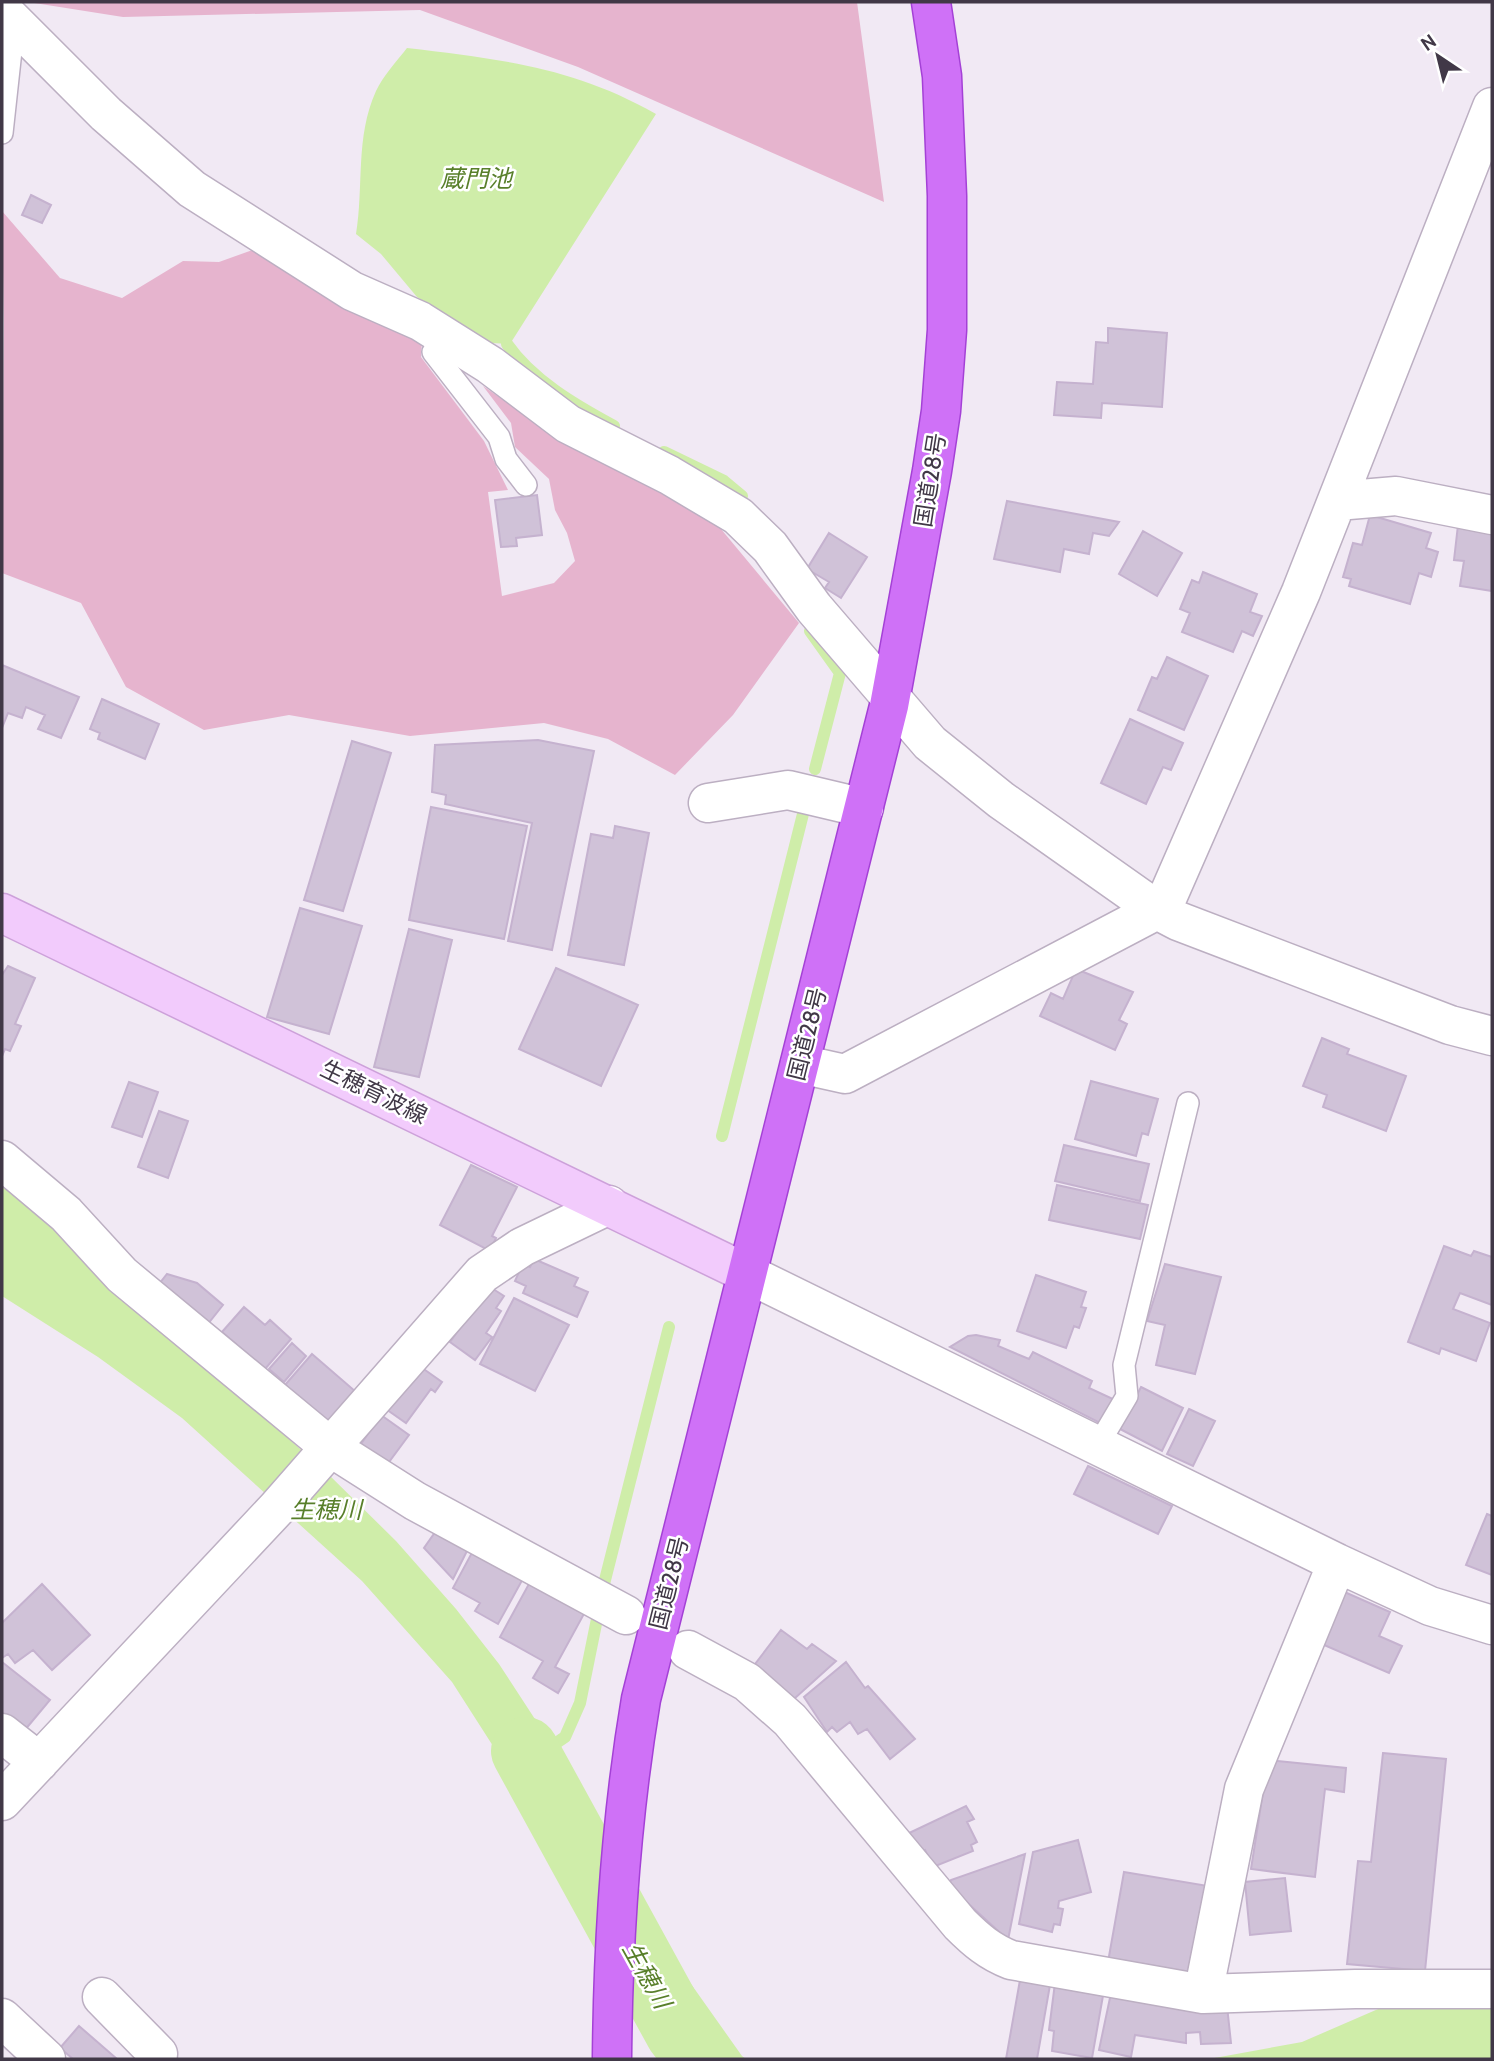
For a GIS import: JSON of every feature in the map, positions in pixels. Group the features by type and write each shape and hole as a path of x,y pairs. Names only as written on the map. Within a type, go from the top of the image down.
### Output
{"highway":[{"name":"国道28号","path":"612,2059 619,1872 631,1757 649,1665 864,808 890,698 932,471 947,330 947,196 942,76 931,2"}],"main road":[{"name":"生穂育波線","path":"2,912 746,1272"}],"street":[{"path":"8,16 106,114 192,189 352,291 420,321 490,365 568,424 669,475 738,516 770,547 814,608 930,743 1001,800 1159,911 1450,1025 1492,1036"},
{"path":"800,1064 845,1074 1159,911 1263,682 1492,107"},
{"path":"1337,501 1388,496 1492,514"},
{"path":"708,803 788,790 864,808"},
{"path":"2,1160 66,1214 122,1275 324,1453 626,1615"},
{"path":"2,1801 277,1508 493,1264 609,1205"},
{"path":"746,1272 1337,1563 1430,1606 1492,1625"},
{"path":"1203,1994 1244,1789 1337,1563"},
{"path":"688,1650 747,1682 790,1720 937,1898 980,1944 1011,1960 1203,1994 1355,1989 1492,1989"},
{"path":"2,1733 39,1762"},
{"path":"102,1997 158,2054 155,2059"},
{"path":"2,2018 46,2059"}],"lane":[{"path":"2,133 8,16"},
{"path":"445,337 433,352 499,437 506,459 526,485"},
{"path":"1098,1445 1127,1396 1124,1365 1188,1103"}],"shaded area":[{"path":"28,2 857,2 884,202 578,67 420,10 123,17"},
{"path":"2,211 60,278 122,298 183,261 219,262 258,248 422,339 421,357 484,441 508,490 488,492 502,596 554,583 575,561 567,533 555,510 549,479 515,447 511,423 483,386 546,429 711,517 799,623 733,715 675,775 608,739 544,723 410,736 289,715 204,730 126,687 81,603 2,573"}],"water":[{"name":"蔵門池","path":"407,48 505,61 565,75 626,98 656,114 510,344 491,343 417,297 381,254 356,234 363,144 369,108 382,80"},
{"path":"2,1179 66,1242 324,1470 396,1541 456,1609 499,1664 576,1782 568,1863 452,1682 362,1581 182,1418 98,1357 2,1296"},
{"name":"生穂川","path":"667,1950 746,2059 671,2059 659,2042"},
{"path":"1492,2005 1492,2059 1209,2059 1302,2042 1385,2006"}],"building":[{"path":"31,195 51,205 42,223 22,215"},
{"path":"1108,328 1167,333 1162,407 1102,403 1101,418 1054,415 1057,382 1093,384 1096,342 1108,343"},
{"path":"537,495 542,535 516,538 517,546 501,547 495,500"},
{"path":"1007,501 1119,522 1109,536 1093,533 1089,554 1064,549 1060,572 994,559"},
{"path":"1370,515 1431,533 1426,548 1438,552 1431,577 1419,573 1410,604 1349,586 1351,579 1343,577 1353,543 1362,545"},
{"path":"1458,525 1492,529 1492,591 1460,586 1464,561 1454,560"},
{"path":"1143,531 1182,553 1157,596 1119,574"},
{"path":"829,533 867,557 841,598 825,588 829,582 807,569"},
{"path":"1203,572 1257,594 1250,612 1262,616 1253,636 1242,631 1233,652 1182,632 1190,613 1180,609 1192,580 1199,583"},
{"path":"1167,657 1208,676 1184,730 1138,710 1152,677 1157,679"},
{"path":"2,665 79,697 61,738 38,729 45,715 26,707 22,718 8,713 2,728"},
{"path":"102,699 159,724 145,759 98,739 100,733 90,729"},
{"path":"1130,719 1183,743 1171,770 1163,767 1146,804 1101,783"},
{"path":"538,740 594,751 552,950 508,941 532,823 445,804 446,795 432,792 435,745"},
{"path":"352,741 391,753 343,911 304,900"},
{"path":"431,807 527,826 504,939 409,920"},
{"path":"615,826 649,833 624,965 568,955 591,834 613,838"},
{"path":"300,908 362,926 329,1034 267,1017"},
{"path":"409,929 452,940 419,1077 374,1067"},
{"path":"8,966 35,978 15,1024 21,1026 10,1051 5,1049 2,1056 2,975"},
{"path":"556,968 638,1005 601,1086 519,1049"},
{"path":"1076,969 1133,992 1119,1020 1127,1024 1115,1050 1040,1016 1051,993 1063,999"},
{"path":"1322,1038 1349,1049 1347,1054 1406,1076 1386,1131 1323,1107 1327,1095 1303,1086"},
{"path":"1091,1081 1158,1099 1148,1135 1142,1133 1136,1156 1075,1139"},
{"path":"129,1082 158,1092 142,1137 112,1127"},
{"path":"159,1111 188,1121 168,1178 138,1167"},
{"path":"1064,1145 1149,1164 1140,1201 1055,1181"},
{"path":"471,1165 517,1187 492,1236 496,1238 490,1251 440,1225"},
{"path":"1057,1185 1148,1205 1140,1239 1049,1220"},
{"path":"1444,1246 1471,1256 1474,1251 1492,1257 1492,1305 1460,1293 1453,1309 1490,1323 1476,1361 1441,1348 1439,1354 1408,1342"},
{"path":"534,1259 578,1278 574,1286 588,1292 577,1317 523,1293 526,1286 515,1281 523,1263 530,1267"},
{"path":"1165,1264 1221,1277 1195,1374 1156,1365 1165,1325 1147,1321"},
{"path":"167,1274 197,1283 223,1305 207,1325 159,1284"},
{"path":"1036,1275 1086,1292 1081,1307 1086,1308 1079,1328 1074,1326 1066,1348 1017,1331"},
{"path":"490,1287 504,1296 496,1308 501,1311 486,1333 492,1337 475,1360 450,1342"},
{"path":"514,1298 569,1325 535,1391 480,1364"},
{"path":"244,1307 265,1325 270,1320 291,1339 265,1369 222,1332"},
{"path":"968,1336 1000,1340 998,1346 1029,1359 1033,1352 1092,1381 1089,1388 1115,1400 1102,1424 950,1347"},
{"path":"292,1343 306,1356 284,1382 269,1369"},
{"path":"312,1354 363,1398 335,1430 285,1385"},
{"path":"418,1365 442,1382 435,1392 431,1389 406,1423 386,1409"},
{"path":"1141,1387 1183,1408 1162,1451 1120,1429"},
{"path":"1189,1409 1215,1421 1193,1466 1167,1454"},
{"path":"381,1415 409,1435 386,1466 359,1447"},
{"path":"1088,1466 1172,1506 1158,1534 1074,1494"},
{"path":"1487,1514 1492,1516 1492,1575 1466,1565"},
{"path":"438,1528 470,1545 453,1579 424,1548"},
{"path":"475,1547 525,1575 498,1624 475,1611 480,1603 453,1588"},
{"path":"530,1582 585,1612 555,1667 569,1674 558,1693 533,1678 543,1661 500,1637"},
{"path":"42,1584 90,1635 52,1670 33,1650 15,1663 8,1654 2,1658 2,1623"},
{"path":"1340,1590 1390,1612 1379,1636 1402,1646 1389,1673 1317,1642"},
{"path":"781,1630 807,1649 812,1644 836,1661 794,1699 752,1668"},
{"path":"2,1662 50,1700 24,1731 2,1714"},
{"path":"846,1662 865,1688 868,1686 915,1739 890,1759 867,1729 858,1734 850,1722 837,1732 832,1727 827,1732 804,1697"},
{"path":"1383,1753 1446,1759 1425,1971 1347,1964 1358,1861 1371,1862"},
{"path":"1268,1760 1346,1768 1344,1792 1325,1789 1315,1877 1251,1869"},
{"path":"966,1806 974,1819 967,1822 977,1842 971,1845 973,1851 933,1867 925,1850 917,1852 905,1835"},
{"path":"1078,1840 1091,1892 1059,1901 1058,1908 1063,1909 1060,1925 1054,1924 1052,1932 1019,1924 1033,1852"},
{"path":"1025,1854 1008,1940 949,1886 951,1880"},
{"path":"1124,1872 1214,1887 1198,1977 1108,1962"},
{"path":"1285,1878 1291,1931 1250,1935 1245,1882"},
{"path":"1020,1980 1050,1985 1037,2059 1006,2059"},
{"path":"1055,1983 1104,1990 1092,2058 1052,2051 1054,2031 1049,2030"},
{"path":"1111,1993 1227,2006 1231,2043 1201,2044 1200,2032 1186,2033 1186,2043 1135,2035 1131,2057 1099,2050"},
{"path":"79,2026 117,2059 73,2059 60,2048"}],"waterway":[{"path":"507,344 542,380 614,426"},
{"path":"664,452 724,481 742,496"},
{"path":"810,631 840,673 815,769"},
{"path":"722,1136 803,814"},
{"path":"603,1588 669,1327"},
{"path":"540,1754 565,1737 580,1703 597,1619"},
{"name":"生穂川","path":"525,1751 679,2032 700,2059"}]}
